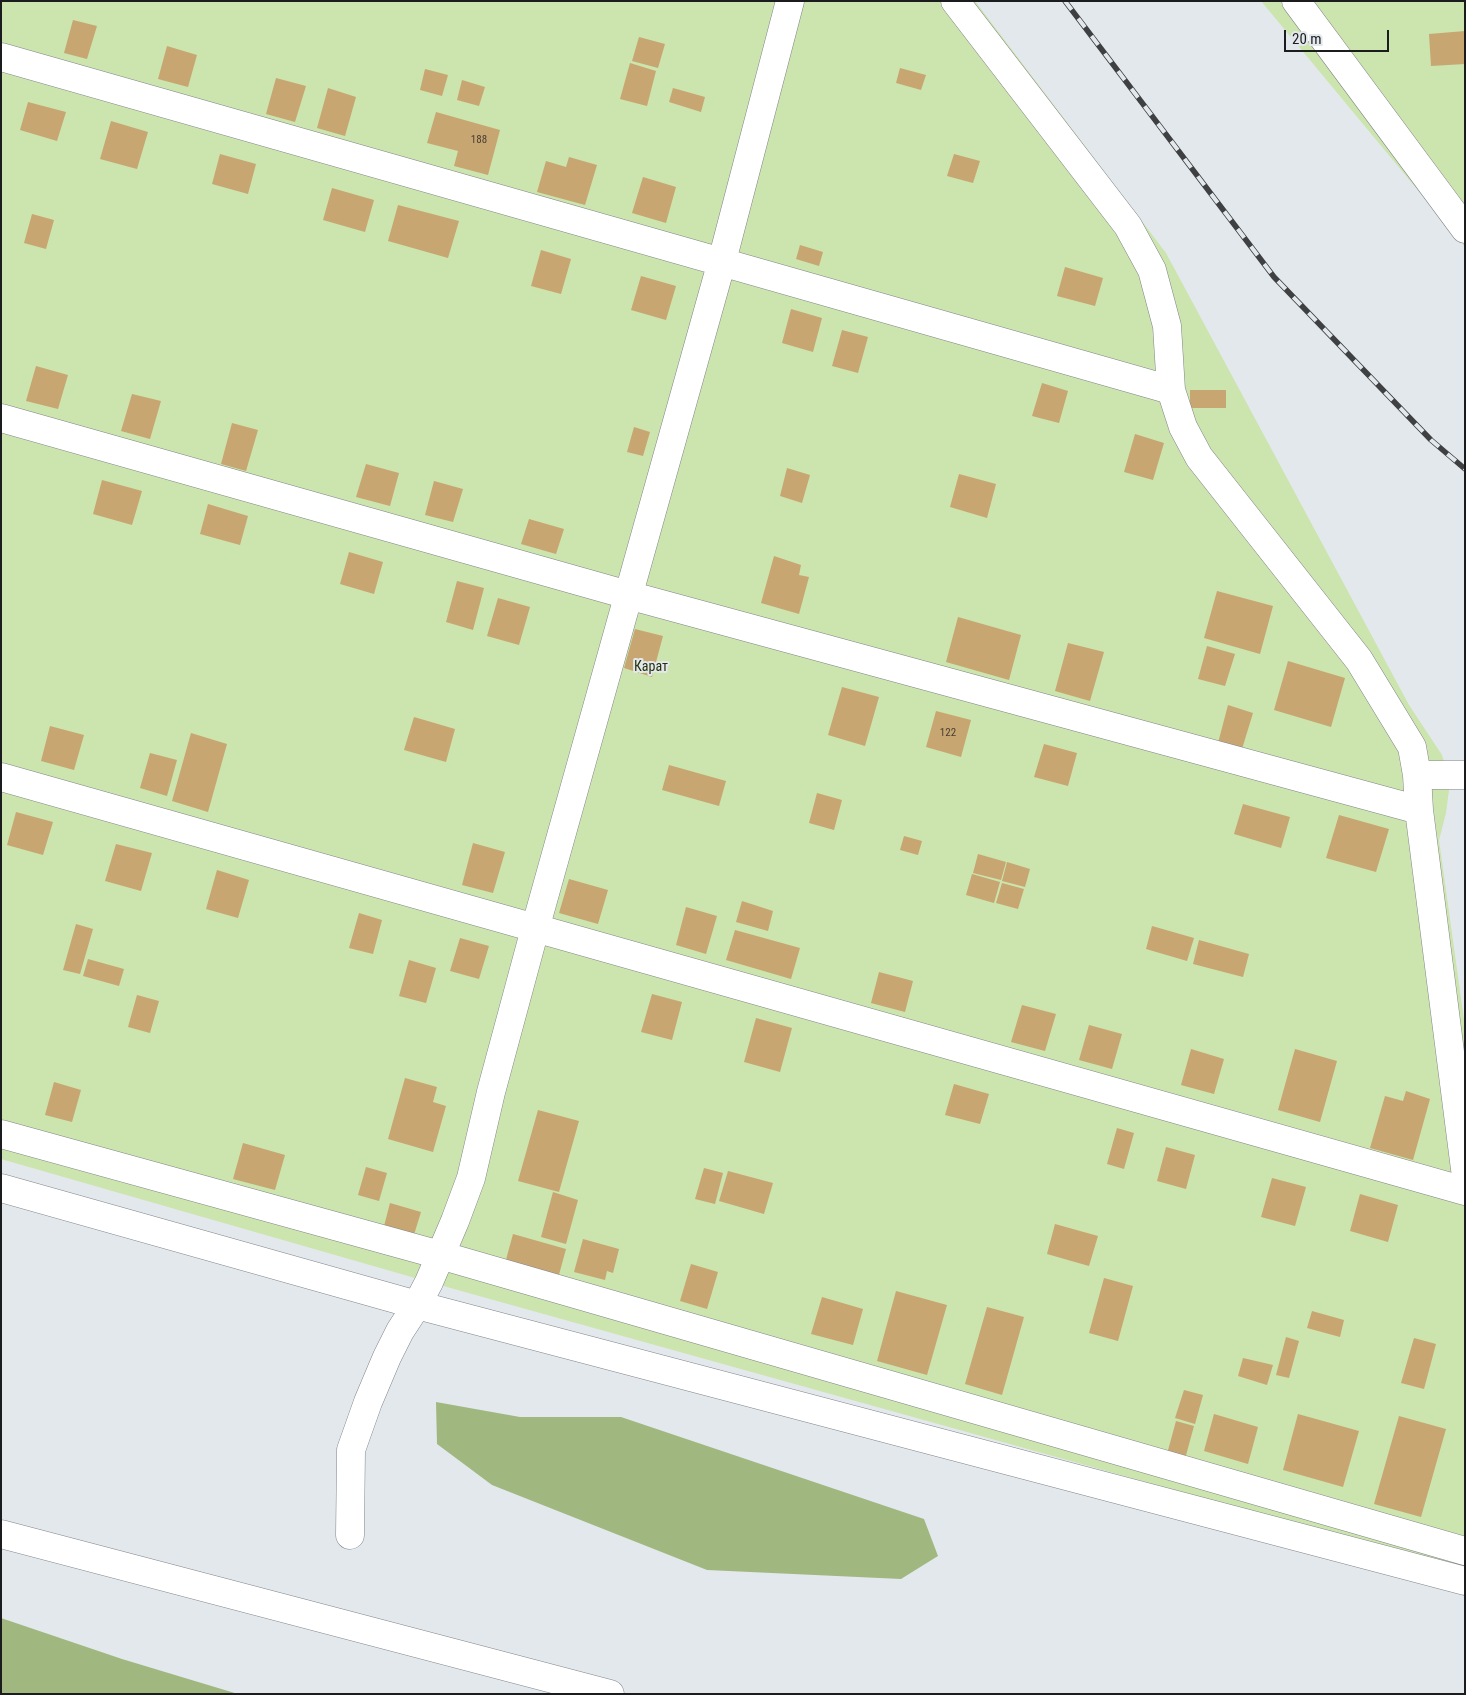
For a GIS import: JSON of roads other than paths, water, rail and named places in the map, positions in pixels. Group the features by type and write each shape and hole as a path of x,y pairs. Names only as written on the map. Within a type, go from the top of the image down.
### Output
{"main road":[{"path":"350,1535 351,1450 387,1357 429,1282 471,1178 491,1092 535,929 722,261 790,1"},
{"path":"955,1 1128,226 1152,270 1167,326 1172,390 1183,426 1199,457 1359,660 1412,747 1464,1159"},
{"path":"1296,1 1465,229"},
{"path":"1,58 1172,390"},
{"path":"1,418 628,595 1419,810"},
{"path":"1417,775 1465,775"},
{"path":"1,777 1465,1191"},
{"path":"1,1134 440,1255 1465,1551"},
{"path":"1,1188 417,1305 1465,1581"},
{"path":"1,1534 610,1694"}],"railway":[{"path":"1065,1 1274,277 1431,440 1465,469"}],"park label":[{"name":"Карат","path":"651,667"}]}
